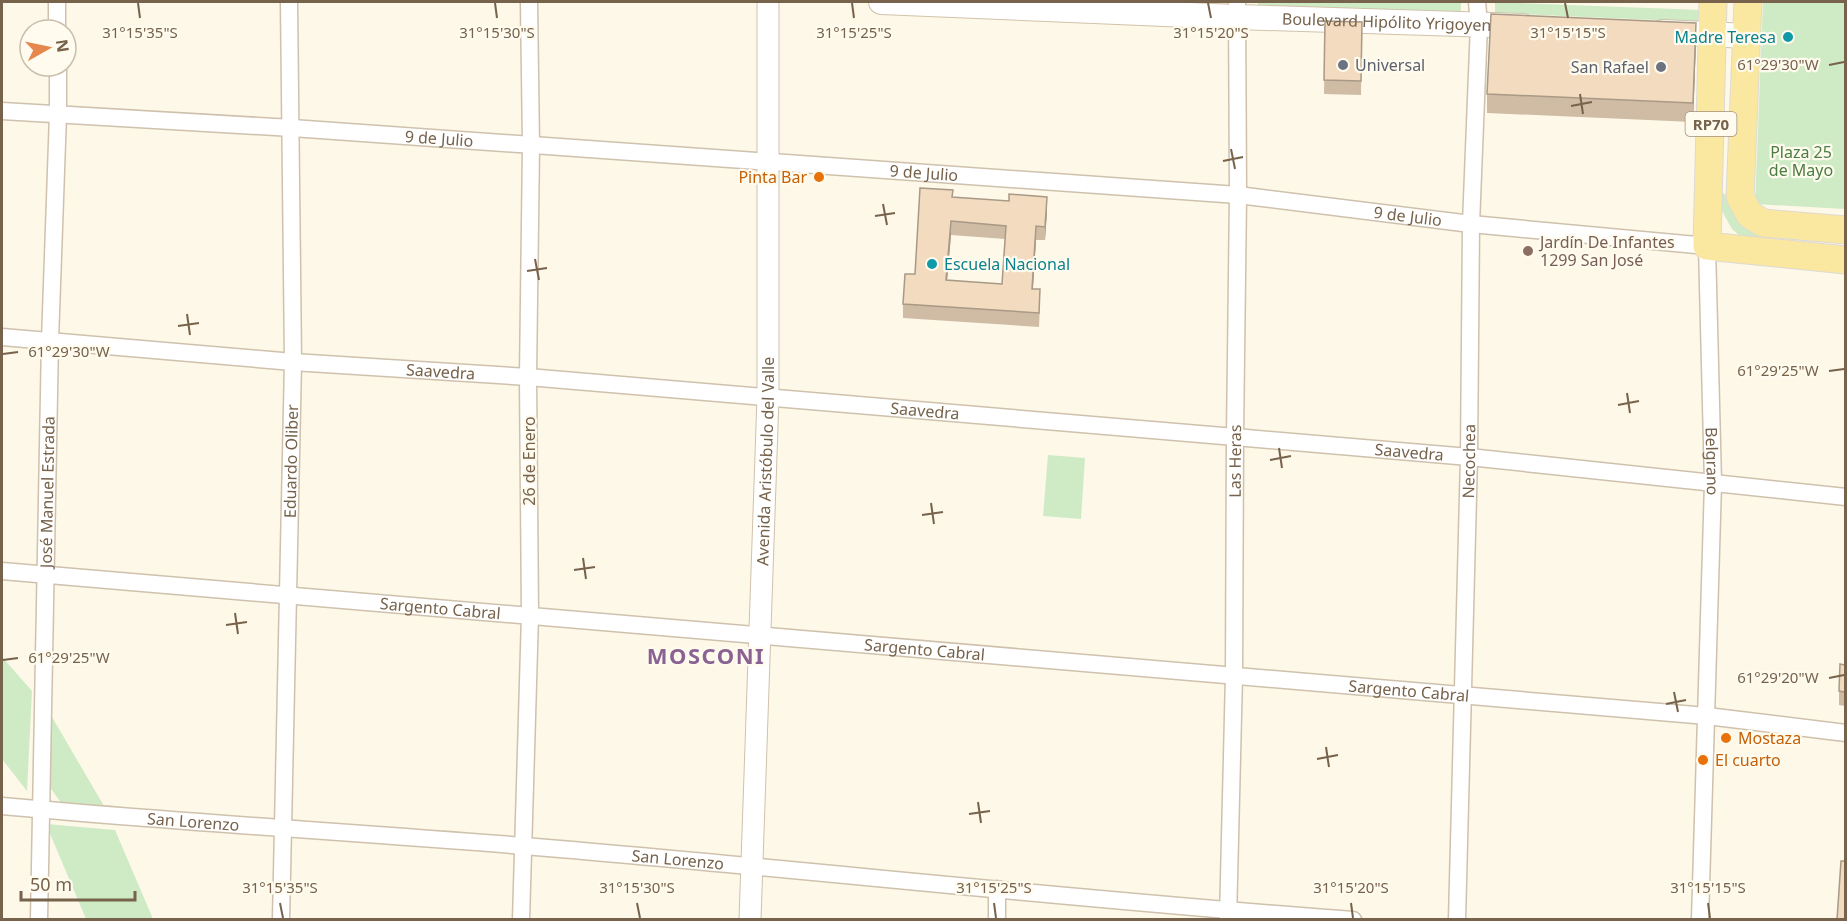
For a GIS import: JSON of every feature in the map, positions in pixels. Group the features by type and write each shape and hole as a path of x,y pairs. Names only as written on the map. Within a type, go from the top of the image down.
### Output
{"main road":[{"name":"Boulevard Hipólito Yrigoyen","path":"881,2 1478,13 1549,27"},
{"name":"Belgrano","path":"1707,246 1713,2"},
{"path":"1748,2 1740,197 1750,215 1763,223 1845,230"},
{"path":"1643,31 1746,36"},
{"name":"9 de Julio","path":"1707,246 1845,260"}],"street":[{"path":"57,2 57,18"},
{"name":"Eduardo Oliber","path":"281,920 281,829 293,362 289,2"},
{"name":"26 de Enero","path":"522,920 530,615 529,2"},
{"name":"Avenida Aristóbulo del Valle","path":"750,920 768,397 770,162 768,2"},
{"name":"Las Heras","path":"1228,915 1234,675 1234,437 1238,195 1237,9"},
{"name":"Necochea","path":"1457,920 1471,224 1478,13"},
{"name":"José Manuel Estrada","path":"39,920 50,341 58,78"},
{"name":"9 de Julio","path":"2,111 292,128 1238,195 1471,224 1707,246"},
{"name":"Belgrano","path":"1700,920 1713,483 1707,246"},
{"name":"Saavedra","path":"2,337 293,362 528,377 1468,457 1845,497"},
{"name":"Sargento Cabral","path":"2,571 1462,694 1707,716 1845,733"},
{"name":"San Lorenzo","path":"2,806 524,846 751,866 998,889 1228,915 1353,920"},
{"path":"997,920 998,889"}],"green space":[{"path":"1258,2 1461,2 1461,13 1258,6"},
{"path":"1495,2 1701,10 1701,22 1495,13"},
{"name":"Plaza 25 de Mayo","path":"1763,2 1845,2 1845,209 1755,204"},
{"path":"1722,192 1768,231 1774,243 1745,240 1732,229 1722,211"},
{"path":"1048,455 1085,458 1081,519 1043,516"},
{"path":"2,657 32,691 27,791 2,759"},
{"path":"52,717 104,806 62,804 49,786"},
{"path":"46,824 115,830 153,919 86,919"}],"building":[{"path":"1491,14 1696,23 1693,103 1487,94"},
{"name":"Universal","path":"1325,21 1362,22 1361,81 1324,80"},
{"name":"Escuela Nacional","path":"920,188 953,190 952,197 1009,201 1009,194 1047,197 1045,227 1036,226 1032,289 1040,289 1039,313 903,304 905,274 915,274","holes":["951,221 1006,226 1002,284 946,280"]},
{"path":"1840,664 1845,665 1845,692 1839,691"},
{"path":"1841,861 1845,861 1845,920 1837,920"}],"place":[{"name":"Madre Teresa","path":"1788,37"},
{"name":"Universal","path":"1343,65"},
{"name":"San Rafael","path":"1661,67"},
{"name":"Pinta Bar","path":"819,177"},
{"name":"Jardín De Infantes 1299 San José","path":"1528,251"},
{"name":"Escuela Nacional","path":"932,264"},
{"name":"Mostaza","path":"1726,738"},
{"name":"El cuarto","path":"1703,760"}],"district":[{"name":"MOSCONI","path":"706,655"}]}
